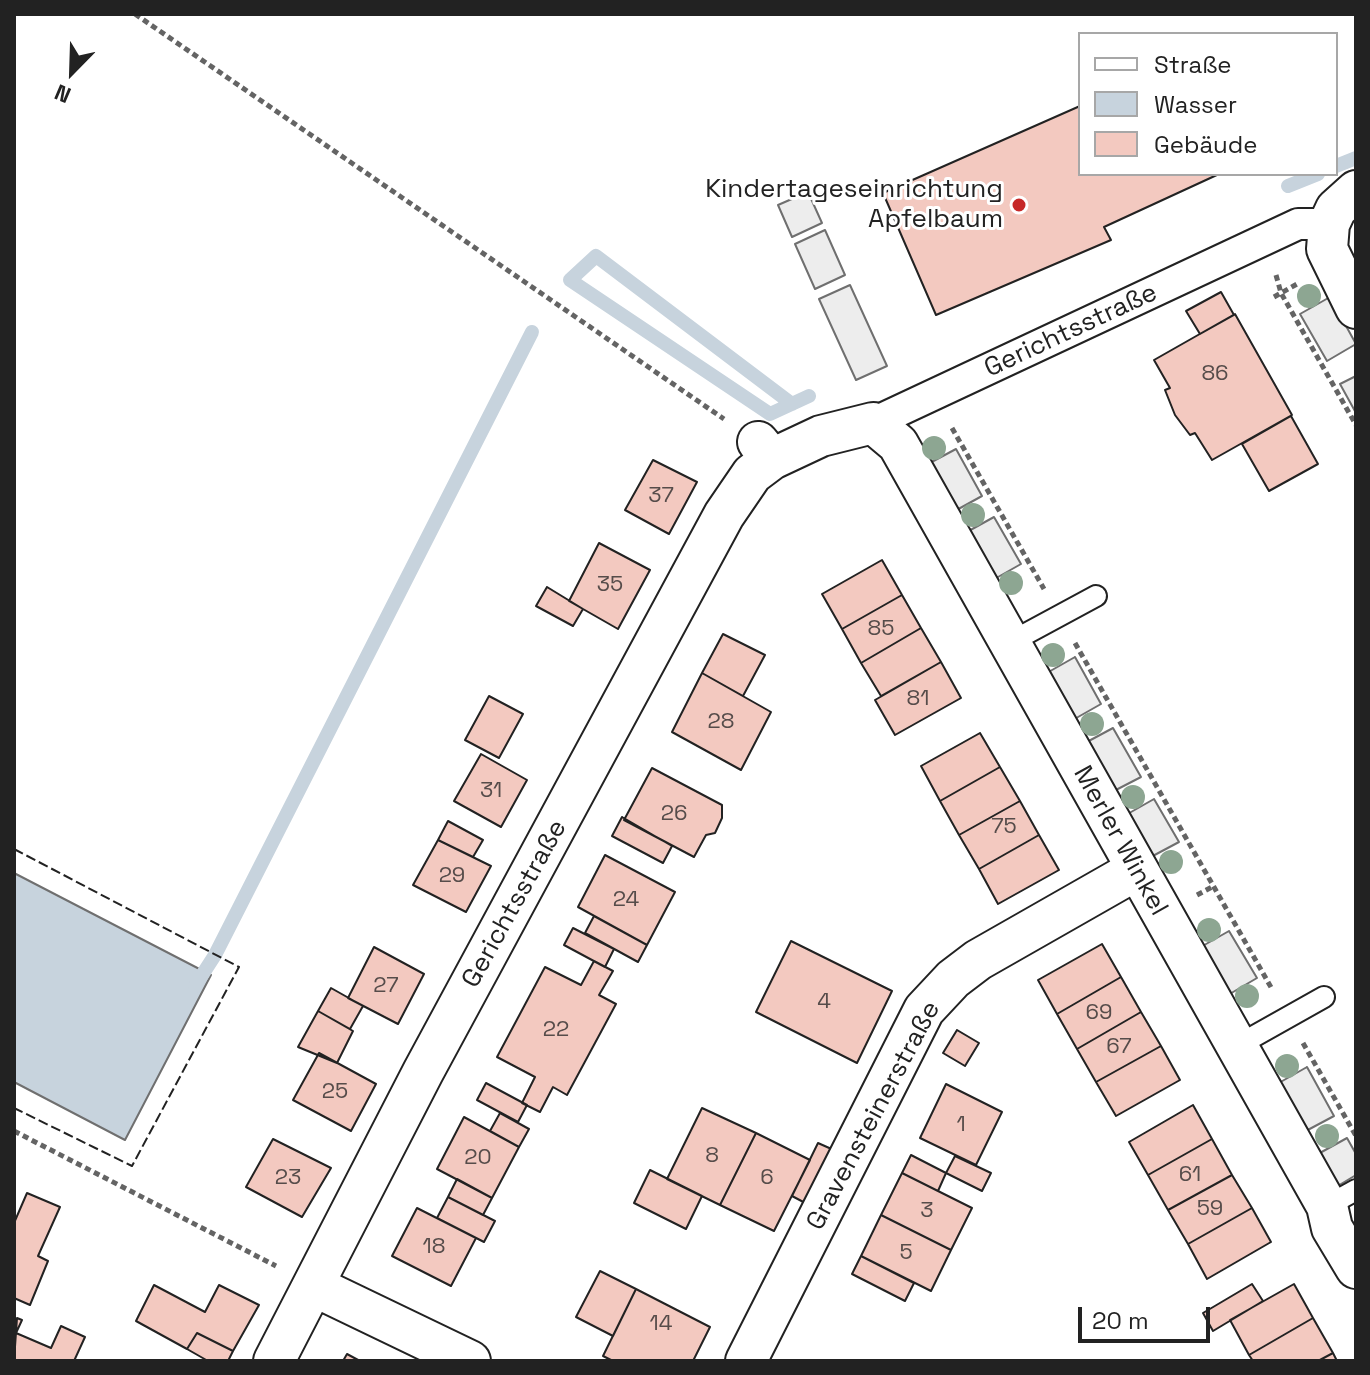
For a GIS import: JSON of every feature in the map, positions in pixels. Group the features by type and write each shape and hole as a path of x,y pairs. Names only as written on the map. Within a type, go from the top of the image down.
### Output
{"street":[{"path":"1356,191 1336,209 1329,224 1327,249 1356,308"},
{"name":"Gerichtsstraße","path":"274,1361 423,1072 724,515 765,450 849,426 873,423 1298,224 1329,224"},
{"name":"Merler Winkel","path":"873,423 898,444 1235,1047 1342,1198 1332,1228 1356,1268"},
{"name":"Gravensteinerstraße","path":"746,1361 924,1010 953,979 978,960 1136,870"},
{"path":"314,1286 470,1361"}],"lane":[{"path":"1009,643 1096,596"},
{"path":"1235,1047 1324,997"}],"path":[{"path":"135,14 765,450"},
{"path":"1267,241 1281,293 1356,425"},
{"path":"947,418 1356,1136"},
{"path":"14,1131 314,1286"}],"shaded area":[{"path":"808,192 822,223 792,237 778,205"},
{"path":"825,230 845,275 815,289 795,244"},
{"path":"850,285 887,366 856,380 819,299"},
{"path":"1330,297 1356,344 1327,361 1300,314"},
{"path":"1356,376 1356,413 1340,384"},
{"path":"956,449 982,496 953,512 926,465"},
{"path":"994,517 1021,564 991,581 965,533"},
{"path":"1075,657 1101,704 1071,721 1045,674"},
{"path":"1113,728 1141,777 1112,792 1085,743"},
{"path":"1154,799 1179,842 1149,858 1124,816"},
{"path":"1229,931 1257,978 1228,995 1199,948"},
{"path":"1307,1067 1334,1116 1304,1132 1277,1084"},
{"path":"1347,1138 1356,1154 1356,1175 1336,1187 1318,1154"}],"water":[{"path":"14,873 211,975 125,1140 14,1082"}],"building":[{"name":"Kindertageseinrichtung Apfelbaum","path":"1078,107 1078,176 1215,176 1104,227 1111,240 936,315 883,193"},
{"path":"1221,292 1234,315 1200,334 1186,311"},
{"path":"1235,314 1292,415 1212,460 1195,433 1190,435 1175,415 1165,390 1170,388 1154,360"},
{"path":"1291,416 1318,464 1269,491 1242,444"},
{"path":"653,460 697,482 669,534 625,510"},
{"path":"599,543 650,570 618,629 569,601"},
{"path":"882,560 902,595 842,629 822,594"},
{"path":"547,587 583,609 573,626 536,606"},
{"path":"902,595 921,628 861,663 842,629"},
{"path":"921,628 941,662 881,696 861,663"},
{"path":"723,634 765,655 743,696 702,673"},
{"path":"941,662 961,698 895,735 875,700"},
{"path":"702,673 771,712 741,770 672,732"},
{"path":"489,696 523,714 499,758 465,740"},
{"path":"980,733 1000,767 940,801 921,766"},
{"path":"481,754 527,780 501,827 454,801"},
{"path":"1000,767 1020,801 959,835 940,801"},
{"path":"652,768 722,805 722,818 715,833 706,835 694,857 624,820"},
{"path":"1020,801 1039,835 979,869 959,835"},
{"path":"622,817 672,846 663,863 612,836"},
{"path":"448,821 483,840 473,857 438,840"},
{"path":"1039,835 1059,870 998,904 979,869"},
{"path":"438,840 491,866 466,912 413,885"},
{"path":"605,855 675,892 647,945 578,907"},
{"path":"594,916 647,945 638,962 585,933"},
{"path":"573,928 614,949 605,967 564,945"},
{"path":"791,941 892,991 857,1063 756,1012"},
{"path":"1102,944 1121,977 1057,1014 1038,980"},
{"path":"374,947 424,974 398,1024 348,998"},
{"path":"594,961 613,971 599,995 616,1004 567,1095 553,1087 540,1112 522,1103 535,1077 497,1057 545,967 581,985"},
{"path":"1121,977 1141,1012 1077,1049 1057,1014"},
{"path":"331,988 363,1006 350,1029 318,1011"},
{"path":"318,1011 353,1031 337,1063 298,1047"},
{"path":"1141,1012 1161,1046 1096,1082 1077,1049"},
{"path":"957,1030 979,1043 965,1066 943,1053"},
{"path":"1161,1046 1180,1080 1116,1116 1096,1082"},
{"path":"319,1053 376,1084 351,1131 293,1100"},
{"path":"486,1083 527,1105 518,1122 477,1100"},
{"path":"946,1084 1002,1112 976,1165 920,1138"},
{"path":"1193,1105 1212,1139 1148,1175 1129,1142"},
{"path":"702,1108 756,1133 720,1205 667,1179"},
{"path":"500,1113 529,1129 519,1147 490,1131"},
{"path":"464,1117 519,1147 492,1198 437,1169"},
{"path":"756,1133 810,1160 774,1231 720,1205"},
{"path":"273,1139 331,1168 302,1217 246,1187"},
{"path":"1212,1139 1232,1175 1168,1210 1148,1175"},
{"path":"818,1143 836,1151 809,1205 792,1196"},
{"path":"911,1155 946,1173 938,1191 902,1173"},
{"path":"955,1156 991,1173 982,1191 946,1173"},
{"path":"650,1170 702,1196 686,1229 634,1203"},
{"path":"902,1173 972,1208 951,1250 881,1215"},
{"path":"1232,1175 1252,1208 1188,1244 1168,1210"},
{"path":"457,1179 492,1198 483,1215 448,1197"},
{"path":"27,1193 60,1207 38,1256 48,1261 30,1305 14,1298 14,1223"},
{"path":"448,1197 495,1221 484,1242 437,1218"},
{"path":"417,1208 476,1238 451,1286 392,1256"},
{"path":"1252,1208 1271,1242 1207,1279 1188,1244"},
{"path":"881,1215 951,1250 931,1291 861,1256"},
{"path":"861,1256 914,1283 905,1301 852,1274"},
{"path":"600,1271 636,1289 613,1336 576,1317"},
{"path":"1252,1284 1263,1301 1213,1331 1203,1313"},
{"path":"1294,1284 1313,1318 1249,1355 1230,1320"},
{"path":"154,1285 205,1312 219,1285 259,1305 233,1351 197,1333 187,1349 136,1321"},
{"path":"636,1289 710,1327 693,1361 613,1361 603,1356"},
{"path":"17,1318 22,1320 16,1333 51,1348 61,1326 85,1337 74,1361 14,1361"},
{"path":"1313,1318 1333,1353 1318,1361 1253,1361 1249,1355"},
{"path":"197,1333 233,1351 228,1361 208,1361 187,1349"},
{"path":"1333,1353 1337,1361 1318,1361"},
{"path":"347,1354 360,1361 343,1361"}],"waterway":[{"path":"1338,165 1356,158"},
{"path":"1288,186 1313,176"},
{"path":"792,404 596,256 570,280 770,414 809,396"},
{"path":"195,986 215,955 532,332"}],"fence":[{"path":"14,849 239,967 132,1166 14,1108"}],"place":[{"name":"Kindertageseinrichtung Apfelbaum","path":"1019,205"}]}
